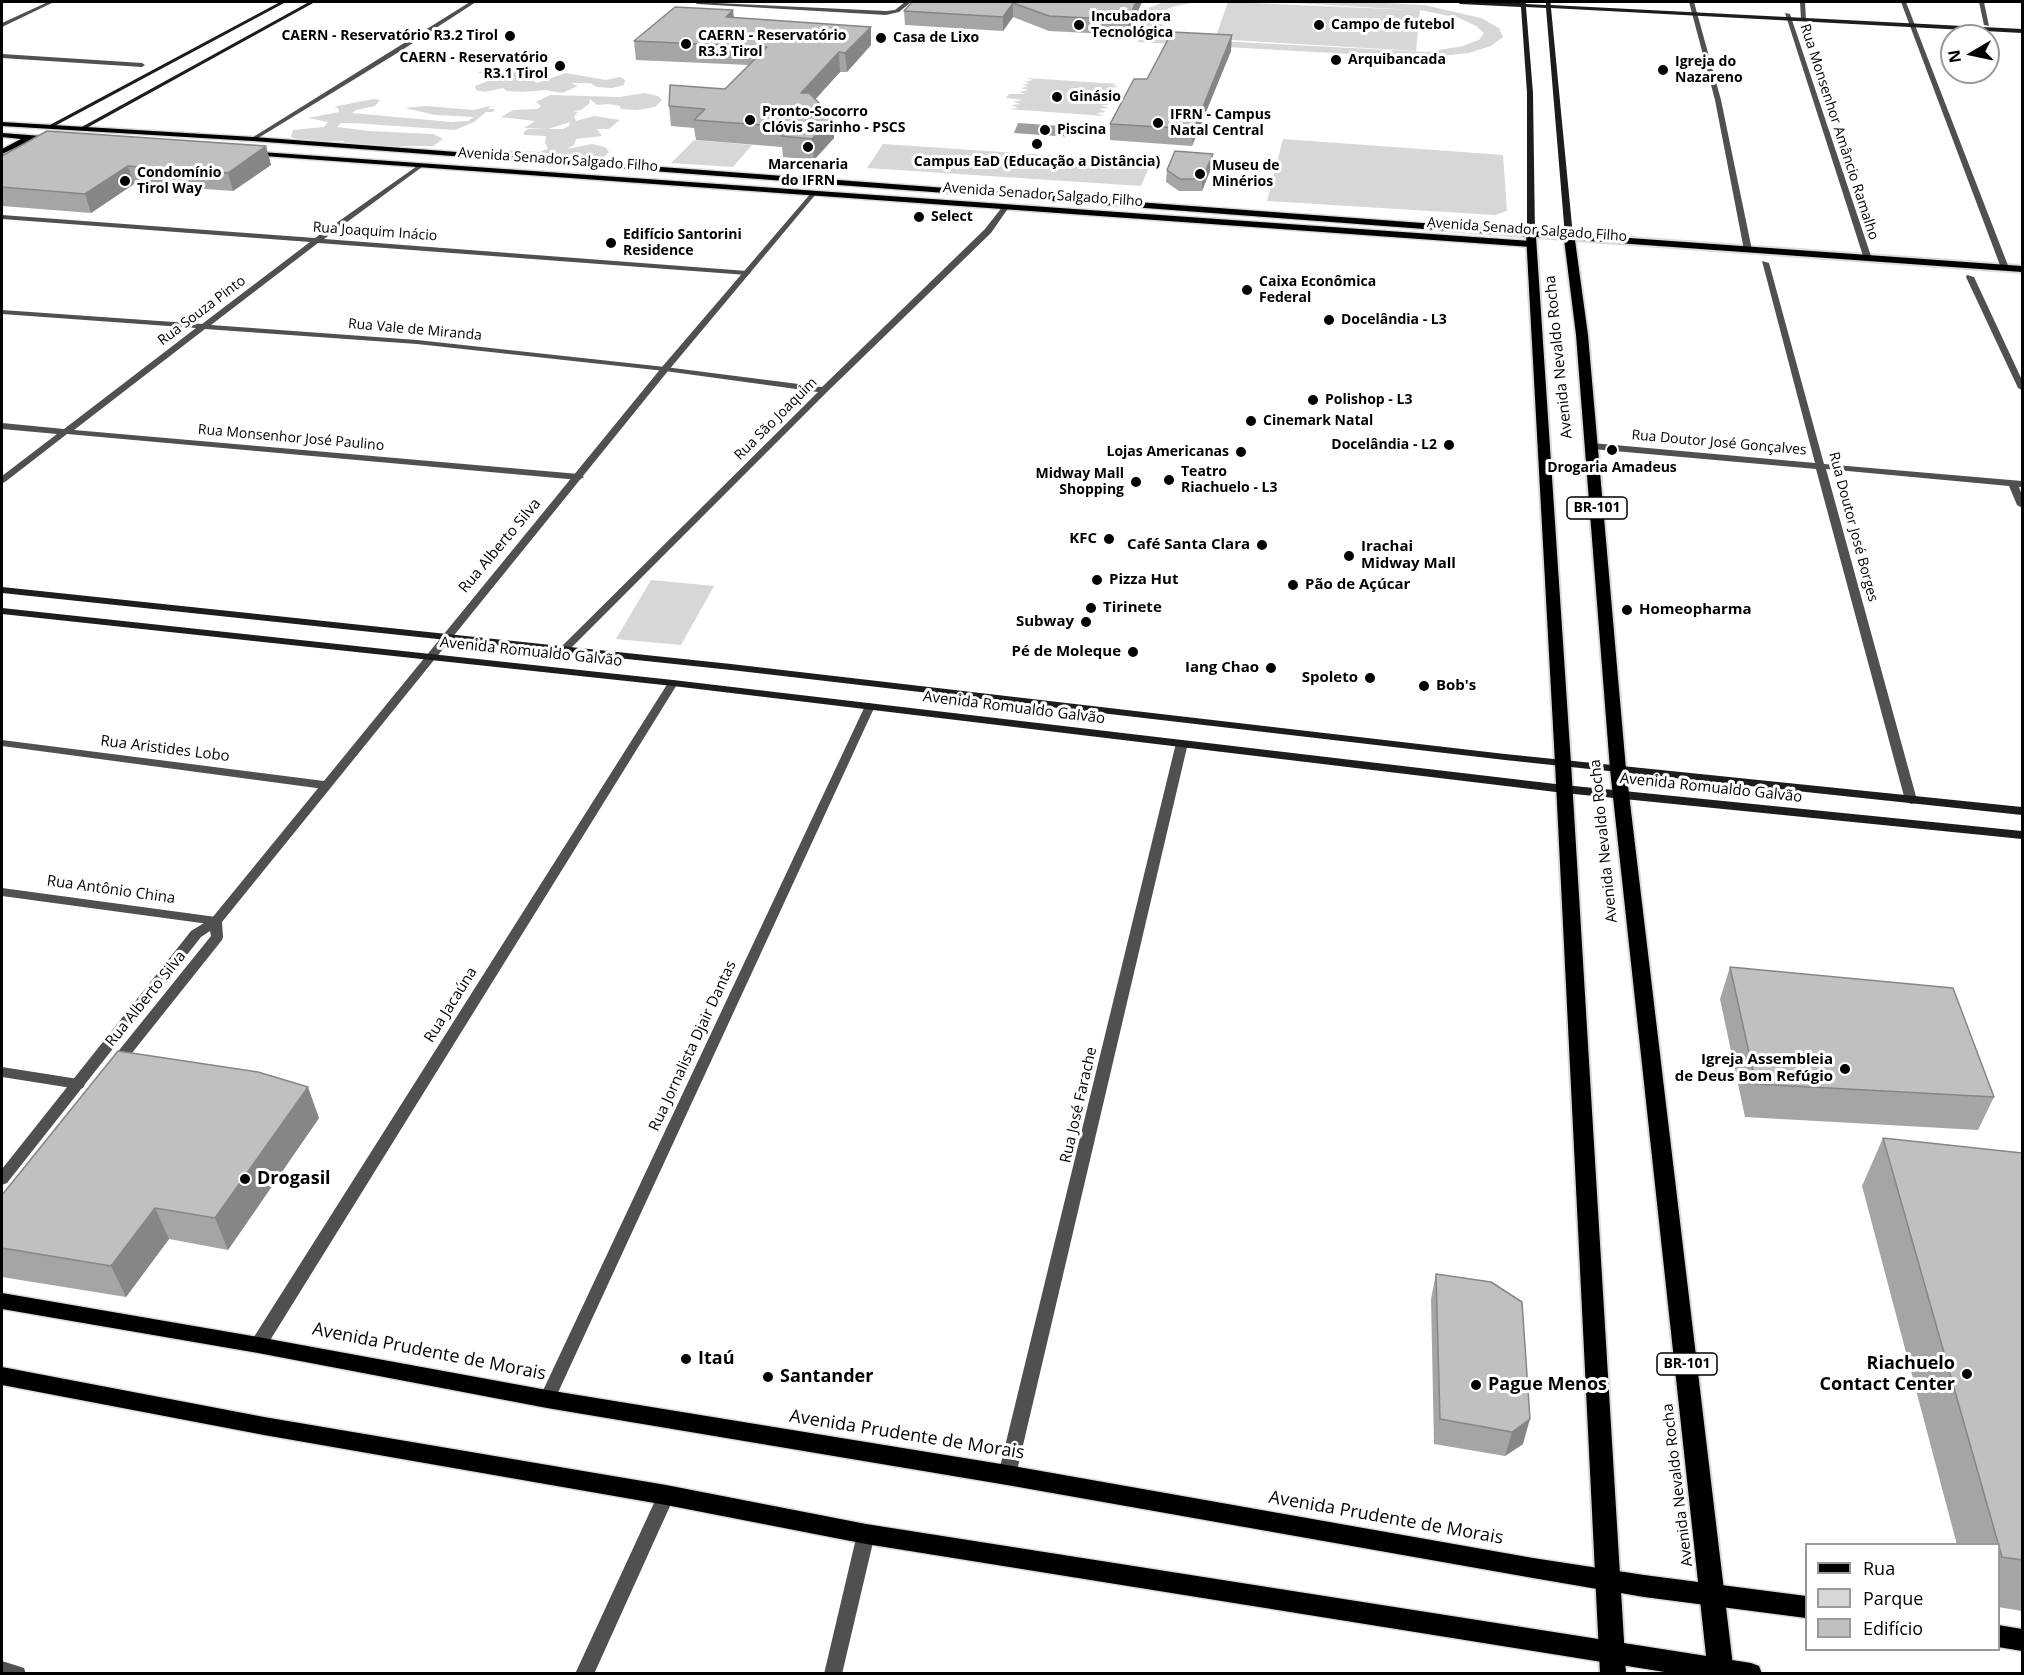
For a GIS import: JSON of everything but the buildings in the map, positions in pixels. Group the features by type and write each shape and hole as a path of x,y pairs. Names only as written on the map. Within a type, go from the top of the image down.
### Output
{"highway":[{"name":"Avenida Senador Salgado Filho","path":"1531,239 1748,250 2022,269"},
{"name":"Avenida Nevaldo Rocha","path":"1531,239 1585,1136 1612,1663"},
{"name":"Avenida Senador Salgado Filho","path":"1570,242 1686,256"},
{"name":"Avenida Nevaldo Rocha","path":"1570,242 1582,335 1618,769 1721,1671"},
{"path":"1742,261 1770,263"},
{"path":"1965,277 2022,280"}],"main road":[{"path":"2,152 283,2"},
{"path":"46,147 312,2"},
{"path":"1460,2 1693,8 1803,17 2022,29"},
{"path":"1540,2 1548,3"},
{"name":"Avenida Nevaldo Rocha","path":"1523,3 1530,93 1531,239"},
{"name":"Avenida Nevaldo Rocha","path":"1548,3 1570,242"},
{"path":"1910,23 1948,24"},
{"path":"2000,26 2022,29"},
{"name":"Avenida Senador Salgado Filho","path":"2,124 253,139 1185,209 1531,239"},
{"path":"2,135 61,139"},
{"name":"Avenida Senador Salgado Filho","path":"243,152 1182,221 1531,239"},
{"path":"1182,221 1195,218 1196,214 1185,209"},
{"name":"Avenida Romualdo Galvão","path":"2,590 447,636 1563,763 2022,811"},
{"name":"Avenida Romualdo Galvão","path":"2,611 673,683 1564,789 2022,835"},
{"name":"Avenida Prudente de Morais","path":"2,1301 258,1345 547,1399 1007,1475 1607,1581 1805,1607"},
{"path":"2,1376 264,1426 666,1495 866,1534 1612,1663 1751,1674"},
{"path":"2000,1636 2022,1640"}],"street":[{"path":"2,25 51,2"},
{"path":"253,139 473,2"},
{"path":"698,2 886,13 900,10 908,2"},
{"path":"1802,2 1803,17"},
{"path":"1903,2 2005,268"},
{"path":"1981,2 1987,24"},
{"path":"1693,8 1718,100 1748,250"},
{"name":"Rua Monsenhor Amâncio Ramalho","path":"1788,16 1868,259"},
{"path":"2,56 141,66"},
{"name":"Rua Souza Pinto","path":"2,480 316,241 420,166"},
{"name":"Rua Alberto Silva","path":"2,1179 196,934 216,921 324,785 579,477 665,369 813,194"},
{"name":"Rua São Joaquim","path":"564,649 824,390 988,231 1005,207"},
{"name":"Rua Joaquim Inácio","path":"2,217 747,273"},
{"name":"Rua Doutor José Borges","path":"1770,263 1821,466 1911,800"},
{"path":"1965,277 2022,388"},
{"name":"Rua Vale de Miranda","path":"2,312 417,342 665,369 824,390"},
{"name":"Rua Monsenhor José Paulino","path":"2,426 579,477"},
{"name":"Rua Doutor José Gonçalves","path":"1592,446 2018,484"},
{"path":"2018,484 2022,505"},
{"name":"Rua Jacaúna","path":"258,1345 673,683"},
{"name":"Rua Jornalista Djair Dantas","path":"547,1399 870,706"},
{"name":"Rua José Farache","path":"1007,1475 1182,742"},
{"name":"Rua Aristides Lobo","path":"2,743 324,785"},
{"name":"Rua Antônio China","path":"2,892 216,921"},
{"name":"Rua Alberto Silva","path":"106,1077 217,937 216,921"},
{"path":"2,1072 78,1084"},
{"path":"584,1674 666,1495"},
{"path":"833,1674 866,1534"},
{"path":"2,1670 17,1674"}],"green space":[{"name":"Campo de futebol","path":"1164,2 1196,2 1172,7 1158,14 1157,21 1162,25 1179,33 1218,41 1427,52 1463,46 1479,40 1484,33 1476,26 1459,18 1420,10 1416,51 1215,39 1228,2 1414,10 1276,2 1365,2 1424,5 1481,18 1499,28 1503,37 1491,46 1469,53 1420,58 1138,42 1140,36 1168,38 1143,26 1138,16 1146,9"},
{"path":"520,69 535,72 534,81 537,83 566,73 606,80 620,77 625,80 624,85 612,88 597,87 590,83 571,83 578,86 562,93 545,90 507,91 503,88 485,92 476,90 475,86 488,81 511,80 476,72"},
{"name":"Ginásio","path":"1026,78 1120,84 1112,85 1118,87 1109,88 1115,91 1108,92 1114,94 1106,96 1111,98 1104,99 1110,101 1103,102 1109,105 1101,105 1109,108 1099,109 1106,112 1096,113 1105,116 1008,109 1018,108 1011,105 1021,104 1013,102 1023,100 1006,98 1009,94 1026,94 1019,92 1028,90 1021,88 1029,86 1022,85 1030,83 1024,82 1033,80"},
{"path":"645,93 658,96 662,100 655,107 637,110 621,109 620,106 608,104 597,105 590,99 589,104 581,110 573,111 578,112 574,116 576,121 594,116 620,120 609,129 597,129 602,136 576,139 574,145 567,149 592,144 605,147 609,152 601,160 591,162 562,160 539,164 531,157 492,153 508,150 539,152 548,149 545,143 546,136 523,133 528,129 548,129 524,128 535,121 501,117 513,110 537,109 541,106 536,102 550,95 619,97","holes":["570,122 569,126 563,129 548,129"]},
{"path":"374,99 380,100 375,106 352,113 451,122 468,121 474,117 435,115 405,108 426,106 473,110 490,106 488,109 495,109 455,130 352,123 341,123 337,127 433,134 443,139 433,146 373,146 359,150 345,148 344,141 304,141 291,137 293,130 324,127 328,122 308,118 339,112 338,108 334,107 337,106"},
{"path":"1283,139 1503,155 1507,211 1495,215 1267,201"},
{"path":"694,140 752,145 733,167 671,163"},
{"path":"883,144 1151,162 1141,186 867,168"},
{"path":"651,580 714,586 681,645 616,639"}],"shaded area":[{"name":"Piscina","path":"1018,123 1076,127 1071,137 1014,133"}],"place":[{"name":"Incubadora Tecnológica","path":"1079,25"},
{"name":"Campo de futebol","path":"1319,25"},
{"name":"CAERN - Reservatório R3.2 Tirol","path":"510,36"},
{"name":"Casa de Lixo","path":"881,38"},
{"name":"CAERN - Reservatório R3.3 Tirol","path":"686,44"},
{"name":"Arquibancada","path":"1336,60"},
{"name":"CAERN - Reservatório R3.1 Tirol","path":"560,66"},
{"name":"Igreja do Nazareno","path":"1663,70"},
{"name":"Ginásio","path":"1057,97"},
{"name":"Pronto-Socorro Clóvis Sarinho - PSCS","path":"750,120"},
{"name":"IFRN - Campus Natal Central","path":"1158,123"},
{"name":"Piscina","path":"1045,130"},
{"name":"Campus EaD (Educação a Distância)","path":"1037,144"},
{"name":"Marcenaria do IFRN","path":"808,147"},
{"name":"Museu de Minérios","path":"1200,174"},
{"name":"Condomínio Tirol Way","path":"125,181"},
{"name":"Select","path":"919,217"},
{"name":"Edifício Santorini Residence","path":"611,243"},
{"name":"Caixa Econômica Federal","path":"1247,290"},
{"name":"Docelândia - L3","path":"1329,320"},
{"name":"Polishop - L3","path":"1313,400"},
{"name":"Cinemark Natal","path":"1251,421"},
{"name":"Docelândia - L2","path":"1449,445"},
{"name":"Drogaria Amadeus","path":"1612,450"},
{"name":"Lojas Americanas","path":"1241,452"},
{"name":"Teatro Riachuelo - L3","path":"1169,480"},
{"name":"Midway Mall Shopping","path":"1136,482"},
{"name":"KFC","path":"1109,539"},
{"name":"Café Santa Clara","path":"1262,545"},
{"name":"Irachai Midway Mall","path":"1349,556"},
{"name":"Pizza Hut","path":"1097,580"},
{"name":"Pão de Açúcar","path":"1293,585"},
{"name":"Tirinete","path":"1091,608"},
{"name":"Homeopharma","path":"1627,610"},
{"name":"Subway","path":"1086,622"},
{"name":"Pé de Moleque","path":"1133,652"},
{"name":"Iang Chao","path":"1271,668"},
{"name":"Spoleto","path":"1370,678"},
{"name":"Bob's","path":"1424,686"},
{"name":"Igreja Assembleia de Deus Bom Refúgio","path":"1845,1069"},
{"name":"Drogasil","path":"245,1179"},
{"name":"Itaú","path":"686,1359"},
{"name":"Riachuelo Contact Center","path":"1967,1374"},
{"name":"Santander","path":"768,1377"},
{"name":"Pague Menos","path":"1476,1385"}]}
